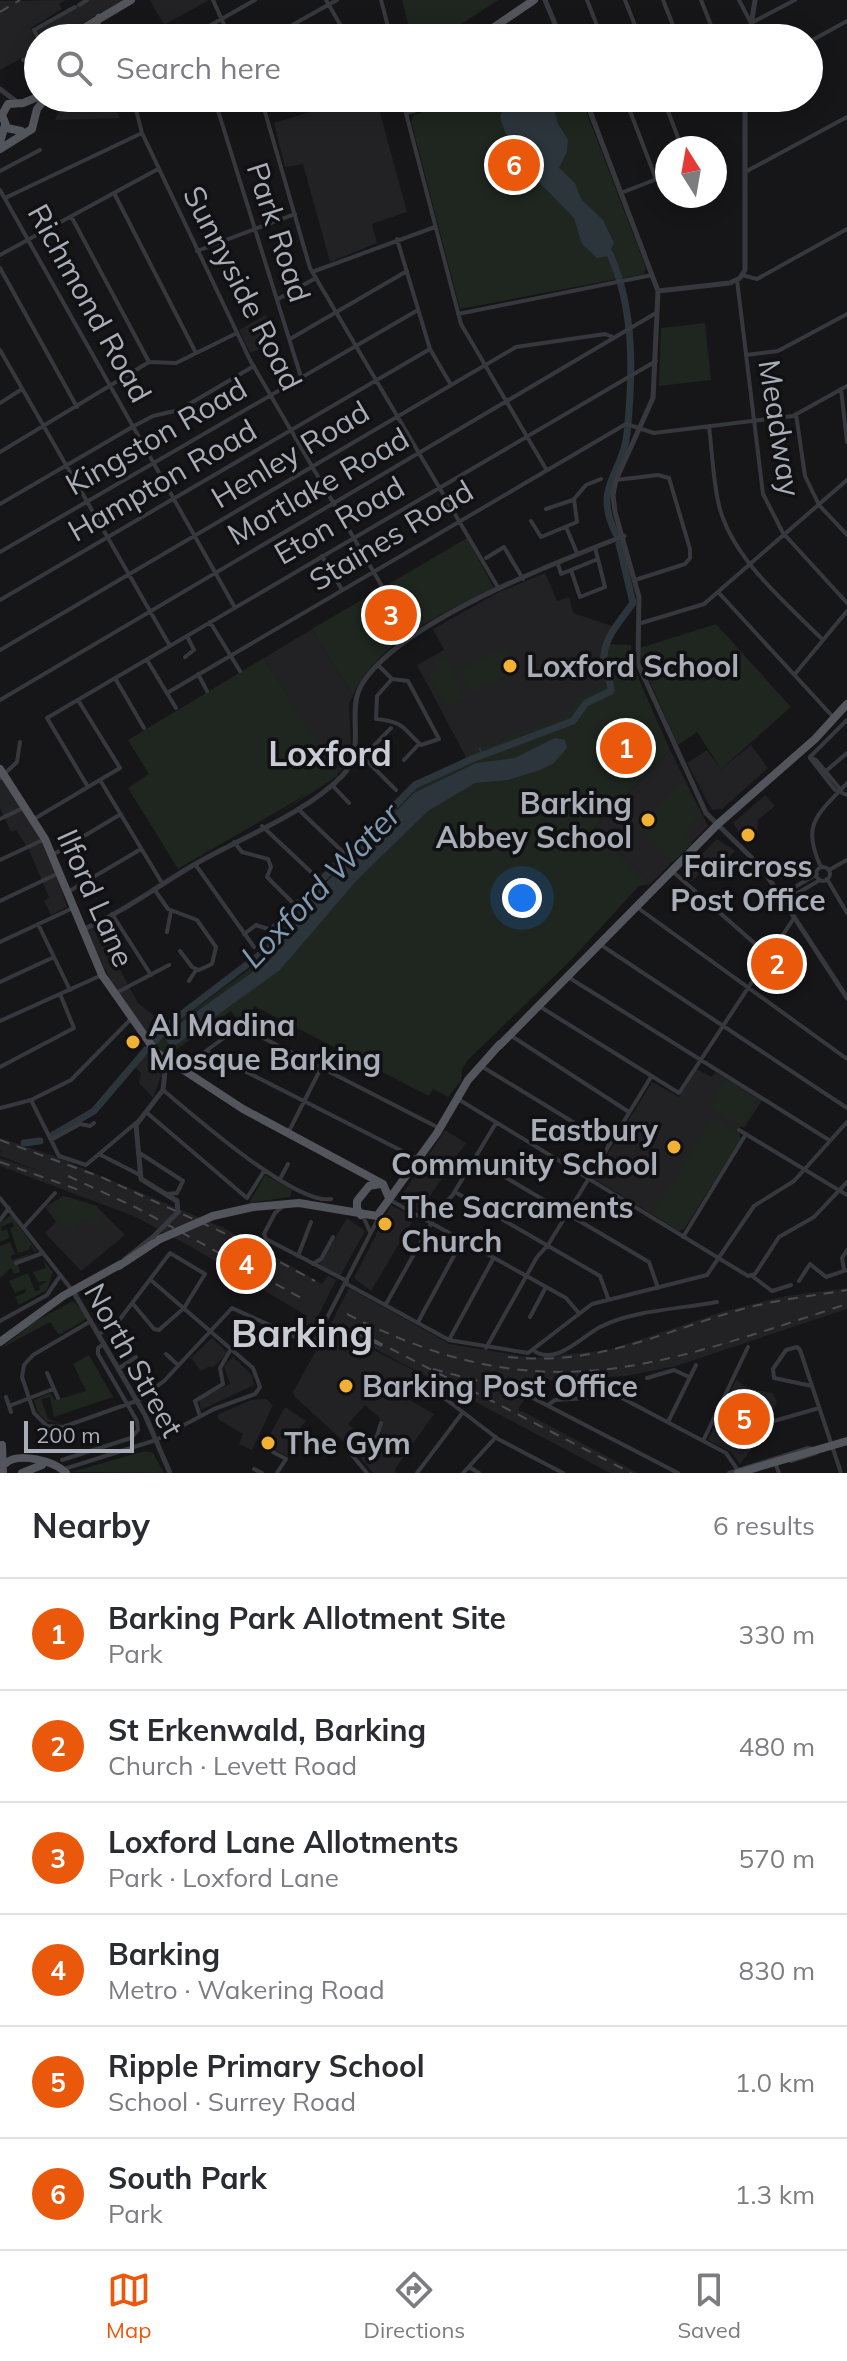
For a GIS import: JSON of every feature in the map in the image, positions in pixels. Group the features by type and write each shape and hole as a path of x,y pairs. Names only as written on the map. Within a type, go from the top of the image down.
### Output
{"main road":[{"path":"88,24 131,0"},
{"path":"499,24 534,0"},
{"path":"95,24 103,15"},
{"path":"1,146 2,111 24,101"},
{"path":"20,102 24,106"},
{"path":"1,146 32,129 37,112"},
{"path":"1,146 30,124 31,113"},
{"path":"3,123 21,131"},
{"path":"0,1342 53,1305 90,1287 156,1238 213,1216 289,1203 362,1216 380,1213 479,1065 718,824 847,704"},
{"name":"Ilford Lane","path":"1,774 26,806 45,839 102,975 150,1044 166,1061 185,1068 288,1133 384,1185"},
{"path":"355,1168 363,1177 357,1210 362,1216"},
{"path":"342,1211 371,1185 400,1183"},
{"path":"384,1185 389,1198"},
{"path":"72,1296 121,1264"},
{"path":"738,1471 847,1441"},
{"path":"1,1442 23,1465 21,1473"},
{"path":"1,1442 4,1468"},
{"path":"4,1468 16,1458 51,1462 62,1469"},
{"path":"21,1473 38,1465 62,1469"}],"street":[{"path":"213,0 224,24"},
{"path":"213,24 255,0"},
{"path":"295,24 337,0"},
{"path":"381,0 387,24"},
{"path":"545,0 555,24"},
{"path":"587,0 596,24"},
{"path":"625,0 634,24"},
{"path":"663,0 672,24"},
{"path":"701,0 710,24"},
{"path":"739,0 751,23"},
{"path":"751,23 755,0"},
{"path":"751,23 795,0"},
{"path":"44,24 81,3"},
{"path":"328,4 340,24"},
{"path":"823,34 847,21"},
{"path":"0,90 20,102"},
{"path":"0,90 2,111"},
{"name":"Sunnyside Road","path":"135,112 158,169 254,366 412,638"},
{"name":"Park Road","path":"218,112 301,378"},
{"path":"265,112 312,272 499,589"},
{"path":"410,112 407,113 458,314 484,365 546,470"},
{"path":"590,112 658,291 653,398 616,480 613,502 619,538 635,580 635,652 641,673 704,809 762,868 847,998"},
{"path":"630,112 655,176"},
{"path":"668,112 677,136"},
{"path":"740,278 746,266 745,112"},
{"path":"747,171 847,117"},
{"path":"5,198 142,133"},
{"path":"0,171 40,150"},
{"path":"0,255 158,169"},
{"path":"621,193 655,179"},
{"name":"Richmond Road","path":"0,190 234,607"},
{"path":"114,193 196,353"},
{"path":"197,251 295,214"},
{"path":"71,216 149,362"},
{"path":"312,272 435,227"},
{"path":"658,291 740,278 757,279 847,229"},
{"path":"397,239 430,349 451,385"},
{"path":"0,268 77,407"},
{"path":"290,339 407,271"},
{"path":"458,314 653,275"},
{"path":"278,299 316,278"},
{"name":"Meadway","path":"740,278 763,494 785,535 847,603"},
{"name":"Kingston Road","path":"0,552 418,310"},
{"name":"Mortlake Road","path":"0,700 658,313"},
{"path":"746,355 778,351 847,314"},
{"path":"0,452 149,362 176,363 237,333"},
{"name":"Henley Road","path":"0,650 516,347 605,334 614,338"},
{"name":"Hampton Road","path":"0,600 430,349"},
{"path":"0,352 170,646"},
{"name":"Eton Road","path":"88,787 45,720 656,361"},
{"path":"0,504 134,426 153,416 179,410 254,366"},
{"path":"847,442 844,388 796,414 805,476 819,505 847,535"},
{"path":"0,403 22,389"},
{"name":"Staines Road","path":"167,693 627,424 654,433 796,414"},
{"path":"709,426 718,503 727,526 752,565 823,640"},
{"path":"616,480 658,475 669,478 690,549 690,558 685,564 635,580"},
{"path":"546,509 574,499 586,485 601,479"},
{"path":"637,624 704,604 847,480"},
{"path":"531,521 541,537 577,522 574,499"},
{"path":"566,527 578,556"},
{"path":"81,931 262,826 298,809 332,785 348,769 354,755 357,696 378,665 412,638 499,589 619,538"},
{"path":"486,558 504,547 523,579"},
{"path":"571,570 580,597 605,587 595,548"},
{"path":"322,556 341,589"},
{"path":"558,564 561,574 598,559"},
{"path":"719,593 834,718"},
{"path":"794,674 847,611"},
{"path":"210,622 240,671"},
{"path":"185,657 194,650 187,636"},
{"path":"147,660 176,708"},
{"path":"198,662 204,671"},
{"path":"378,665 392,679 408,681 439,739 425,747 391,718 376,719 377,696 392,679"},
{"path":"198,674 207,691"},
{"path":"115,678 144,728"},
{"path":"33,819 120,768 78,700"},
{"path":"810,758 847,720"},
{"path":"363,757 391,728"},
{"path":"1,774 17,762 20,742"},
{"path":"404,760 419,744"},
{"path":"802,749 835,790 841,790"},
{"path":"826,771 847,753"},
{"path":"354,755 363,757 396,790"},
{"path":"810,758 847,795"},
{"path":"100,780 162,883"},
{"path":"829,870 821,867 812,846 812,827 822,807 847,783"},
{"path":"332,785 349,803"},
{"path":"0,819 26,806"},
{"path":"298,809 343,852"},
{"path":"52,855 121,814"},
{"path":"262,826 311,872"},
{"path":"0,860 45,839"},
{"path":"234,842 242,852 268,859 271,867 267,877 294,904"},
{"path":"67,893 141,849"},
{"path":"847,860 829,870 827,879 847,913"},
{"path":"195,864 254,947"},
{"path":"783,898 817,874 821,867"},
{"path":"672,871 768,955"},
{"path":"0,901 59,873"},
{"path":"817,874 820,880"},
{"path":"783,898 827,879"},
{"path":"153,888 171,911 195,918 215,944 212,964 196,970 189,981"},
{"path":"636,907 847,1059"},
{"path":"0,942 73,908"},
{"path":"167,932 171,911"},
{"path":"112,914 151,975"},
{"path":"539,1006 679,1093 794,918"},
{"path":"38,924 70,990"},
{"path":"244,934 256,925 268,929"},
{"path":"601,945 847,1108"},
{"path":"180,951 196,970"},
{"path":"0,982 54,957"},
{"path":"114,994 169,965"},
{"path":"0,1021 102,975"},
{"path":"568,977 829,1140"},
{"path":"0,1067 74,1028 60,994"},
{"path":"0,1108 31,1100 71,1080 131,1019"},
{"path":"185,1068 240,1026 439,1128"},
{"path":"510,1035 629,1112"},
{"path":"207,1052 418,1159"},
{"path":"31,1100 59,1156 86,1165 137,1122 163,1090 166,1061"},
{"path":"479,1065 609,1144"},
{"path":"288,1133 321,1068"},
{"path":"486,1348 526,1275 548,1245 651,1077"},
{"path":"163,1090 264,1171 318,1199 331,1199"},
{"path":"456,1098 772,1291 791,1285"},
{"path":"146,1112 247,1198 264,1171"},
{"path":"137,1122 140,1175"},
{"path":"289,1203 278,1209 265,1237 449,1340 524,1354 578,1312 608,1298 701,1279 754,1206 787,1187 847,1122"},
{"path":"51,1140 80,1124 90,1126 94,1123"},
{"path":"386,1304 432,1223 476,1160 496,1123"},
{"path":"739,1130 847,1195"},
{"path":"683,1237 746,1134"},
{"path":"138,1152 183,1181 177,1193 167,1194"},
{"path":"99,1154 140,1175 178,1202 178,1212 156,1238"},
{"path":"476,1160 651,1264 658,1288"},
{"path":"280,1179 288,1164"},
{"path":"752,1276 779,1237 814,1217 847,1182"},
{"path":"296,1195 298,1189"},
{"path":"455,1192 600,1276 608,1298"},
{"path":"25,1226 54,1195"},
{"name":"North Street","path":"0,1198 25,1226 92,1321 137,1400 170,1473"},
{"path":"389,1198 566,1298 578,1312"},
{"path":"0,1220 9,1208"},
{"path":"92,1321 27,1360 22,1377 40,1422 57,1428 137,1400 178,1365 228,1311 239,1308 311,1346 380,1213"},
{"path":"362,1216 370,1234"},
{"path":"298,1256 311,1222"},
{"path":"313,1264 321,1259 333,1237"},
{"path":"418,1322 462,1241"},
{"path":"799,1281 810,1264 826,1277 846,1270 842,1258 847,1250"},
{"path":"99,1334 117,1323 172,1252 204,1272 205,1276 184,1308 156,1330 133,1304"},
{"path":"16,1263 43,1253"},
{"path":"449,1340 493,1259"},
{"path":"0,1321 47,1295 62,1277"},
{"path":"62,1469 156,1440 260,1389 255,1370 152,1281"},
{"path":"530,1317 546,1287"},
{"path":"533,1350 541,1354 559,1353 610,1322 717,1302"},
{"path":"62,1469 96,1450 135,1435 138,1423 98,1354 98,1348 104,1344"},
{"path":"703,1441 748,1347"},
{"path":"812,1386 774,1378 773,1369 786,1350 795,1347 800,1350 812,1386 819,1408 841,1473"},
{"path":"200,1416 195,1401 223,1384 220,1368 231,1349"},
{"path":"166,1354 178,1365"},
{"path":"118,1369 136,1357"},
{"path":"668,1422 696,1365"},
{"path":"647,1378 674,1370 689,1377"},
{"path":"47,1373 58,1398"},
{"path":"417,1385 463,1412 496,1437 563,1473"},
{"path":"9,1406 53,1389"},
{"path":"529,1396 678,1473"},
{"path":"548,1405 555,1400 618,1396 726,1453 738,1471"},
{"path":"6,1397 11,1412"},
{"path":"774,1421 819,1408"},
{"path":"417,1473 463,1412"},
{"path":"377,1436 381,1423"},
{"path":"367,1473 352,1455 384,1434"},
{"path":"463,1473 496,1437"},
{"path":"729,1473 808,1448 816,1451"},
{"path":"96,1450 99,1458"},
{"path":"273,1452 286,1459 277,1473"},
{"path":"752,1473 771,1464 779,1473"},
{"path":"469,1467 479,1473"},
{"path":"254,1469 262,1473"}],"shaded area":[{"path":"66,0 59,4 62,9 38,24 24,24 24,57 0,70 0,1"},
{"path":"89,0 124,0 81,24 47,24"},
{"path":"150,0 209,0 166,24"},
{"path":"402,0 498,0 461,24 408,24"},
{"path":"59,112 117,112 120,118 55,120"},
{"path":"310,112 380,112 407,212 372,224 377,243 330,262 303,164 285,167 274,123"},
{"path":"423,112 586,112 646,268 644,274 460,309 411,121 414,115"},
{"path":"502,112 555,112 568,140 567,152 559,168 575,183 581,199 603,220 614,243 608,256 597,258 582,244 574,218 532,175 527,151 507,137 500,118"},
{"path":"266,315 277,343 250,353 239,330"},
{"path":"705,323 711,380 659,386 661,328"},
{"path":"467,538 494,588 434,619 394,645 363,677 353,696 312,629"},
{"name":"Loxford School","path":"545,573 557,601 569,597 573,613 612,626 605,642 602,663 610,688 583,703 571,720 467,759 417,665 444,650 433,629 497,593"},
{"path":"716,624 791,707 721,769 697,732 678,745 642,664 640,648"},
{"path":"312,629 353,696 349,703 351,750 344,768 336,775 264,658"},
{"path":"607,644 631,645 633,666 670,750 594,828 650,884 639,886 569,962 467,1061 461,1081 448,1097 433,1089 429,1096 254,1006 245,1024 240,1023 231,1011 167,1056 156,1045 162,1033 266,957 275,948 275,928 288,921 420,783 570,723 586,704 610,693 613,687 605,667"},
{"path":"506,646 518,670 472,693 460,669"},
{"path":"446,656 465,697 445,707 429,675 437,671 433,662"},
{"path":"264,658 338,776 266,822 309,793 178,869 128,788 149,774 128,740"},
{"path":"609,683 609,691 583,703 571,720 484,752 481,749 479,754 467,759 465,756 474,752 475,747 500,744 504,738 569,714 578,697"},
{"path":"555,738 565,740 567,748 554,763 508,780 475,783 428,811 357,880 280,970 176,1045 169,1044 164,1036 168,1032 271,959 279,947 281,932 294,923 315,894 414,793 476,763 515,758"},
{"path":"751,745 768,768 722,809 712,810 687,763 707,750 721,769"},
{"name":"Barking Abbey School","path":"670,750 708,826 650,884 594,828"},
{"path":"0,775 40,837 55,871 67,907 51,915 44,901 49,897 29,850 16,830 11,832 0,808"},
{"path":"684,781 700,813 683,835 692,844 673,862 638,827"},
{"path":"765,795 775,806 758,820 757,833 747,844 733,823"},
{"path":"717,839 735,851 706,881 698,875 691,882 682,874"},
{"path":"111,919 125,947 112,955 138,1003 165,1025 151,1042 113,985 86,932"},
{"path":"150,1050 162,1073 153,1098 139,1083 141,1073 134,1066"},
{"name":"Eastbury Community School","path":"696,1069 712,1077 715,1072 763,1099 744,1128 741,1126 738,1132 741,1139 684,1229 679,1231 593,1178 652,1082 679,1097"},
{"path":"724,1080 758,1101 742,1126 709,1106"},
{"path":"712,1117 739,1133 741,1139 684,1229 679,1231 652,1214"},
{"path":"445,1130 466,1143 419,1212 398,1201"},
{"path":"0,1138 54,1156 226,1229 322,1284 328,1276 336,1280 305,1342 298,1334 307,1316 193,1248 136,1217 0,1166 0,1158 44,1173 0,1156 0,1151 4,1152 0,1150"},
{"path":"265,1175 292,1190 290,1197 249,1203"},
{"path":"63,1196 96,1206 125,1235 81,1271 45,1233 56,1222 45,1207"},
{"path":"64,1196 97,1206 100,1221 105,1225 102,1228 97,1223 92,1227 85,1219 68,1233 54,1213 57,1201"},
{"path":"391,1205 415,1217 371,1291 354,1278"},
{"path":"11,1215 37,1251 31,1245 29,1250 18,1253 10,1228 14,1226 12,1222 1,1227 2,1231 7,1229 9,1238 0,1242 0,1223"},
{"path":"347,1218 365,1231 340,1276 319,1265"},
{"path":"10,1242 15,1254 11,1256 12,1260 35,1252 17,1261 20,1272 14,1274 11,1268 0,1278 0,1246"},
{"path":"43,1260 53,1272 47,1290 19,1305 15,1297 26,1292 25,1289 15,1293 9,1281 28,1273 35,1291 40,1290 39,1286 47,1281 38,1282 33,1272 46,1268"},
{"path":"349,1288 450,1344 534,1358 608,1350 725,1311 785,1296 847,1288 847,1309 676,1366 625,1376 537,1381 518,1409 638,1473 610,1473 330,1325"},
{"path":"73,1301 86,1315 85,1320 59,1335 50,1322 0,1349 34,1322"},
{"path":"327,1331 336,1335 338,1332 413,1370 415,1378 404,1397 434,1414 395,1469 396,1473 373,1473 358,1455 378,1438 393,1452 395,1450 379,1430 380,1418 365,1405 348,1424 367,1441 353,1450 295,1397 293,1392"},
{"path":"212,1338 228,1353 212,1368 210,1366 201,1371 191,1358"},
{"path":"89,1355 113,1397 54,1417 50,1397 41,1399 48,1419 63,1424 46,1421 37,1411 34,1400 50,1393 55,1400 86,1391 73,1364"},
{"path":"233,1357 252,1375 254,1385 201,1410 199,1398 230,1384 224,1366"},
{"path":"736,1380 750,1389 773,1393 777,1402 762,1436 740,1464 731,1452 708,1440"},
{"path":"266,1399 273,1405 252,1450 239,1444 243,1434 219,1420 217,1415 251,1400"},
{"path":"285,1407 306,1421 292,1438 297,1442 288,1457 265,1444"},
{"path":"145,1451 153,1453 164,1473 71,1472"}],"waterway":[{"name":"Loxford Water","path":"610,254 624,298 631,366 627,434 608,492 609,518 616,534"},
{"name":"Loxford Water","path":"155,1041 174,1020 270,947 274,928 415,785 472,759 573,721 586,703 611,691 604,667 605,648 612,632 633,603 619,544"},
{"name":"Loxford Water","path":"480,749 483,755"},
{"name":"Loxford Water","path":"53,1135 94,1111 146,1050"},
{"name":"Loxford Water","path":"24,1143 40,1141"}],"railway":[{"path":"0,12 20,0"},
{"path":"0,1140 101,1177 237,1239 315,1281"},
{"path":"0,1162 79,1190"},
{"path":"68,1176 137,1208 305,1300"},
{"path":"508,1357 540,1359 599,1352 752,1307 847,1290"},
{"path":"347,1314 417,1345 480,1363 540,1371 598,1370 655,1361 715,1346 847,1304"},
{"path":"341,1326 382,1346"},
{"path":"374,1340 631,1473"},
{"path":"433,1369 482,1382 534,1380"}],"place":[{"name":"South Park","path":"514,165"},
{"name":"Loxford Lane Allotments","path":"391,615"},
{"name":"Loxford School","path":"510,666"},
{"name":"Barking Park Allotment Site","path":"626,748"},
{"name":"Barking Abbey School","path":"648,820"},
{"name":"Faircross Post Office","path":"748,835"},
{"name":"St Erkenwald, Barking","path":"777,964"},
{"name":"Al Madina Mosque Barking","path":"133,1042"},
{"name":"Eastbury Community School","path":"674,1147"},
{"name":"The Sacraments Church","path":"385,1224"},
{"name":"Barking","path":"246,1264"},
{"name":"Barking Post Office","path":"346,1386"},
{"name":"Ripple Primary School","path":"744,1419"},
{"name":"The Gym","path":"268,1443"}],"district":[{"name":"Loxford","path":"330,753"},
{"name":"Barking","path":"302,1333"}]}
